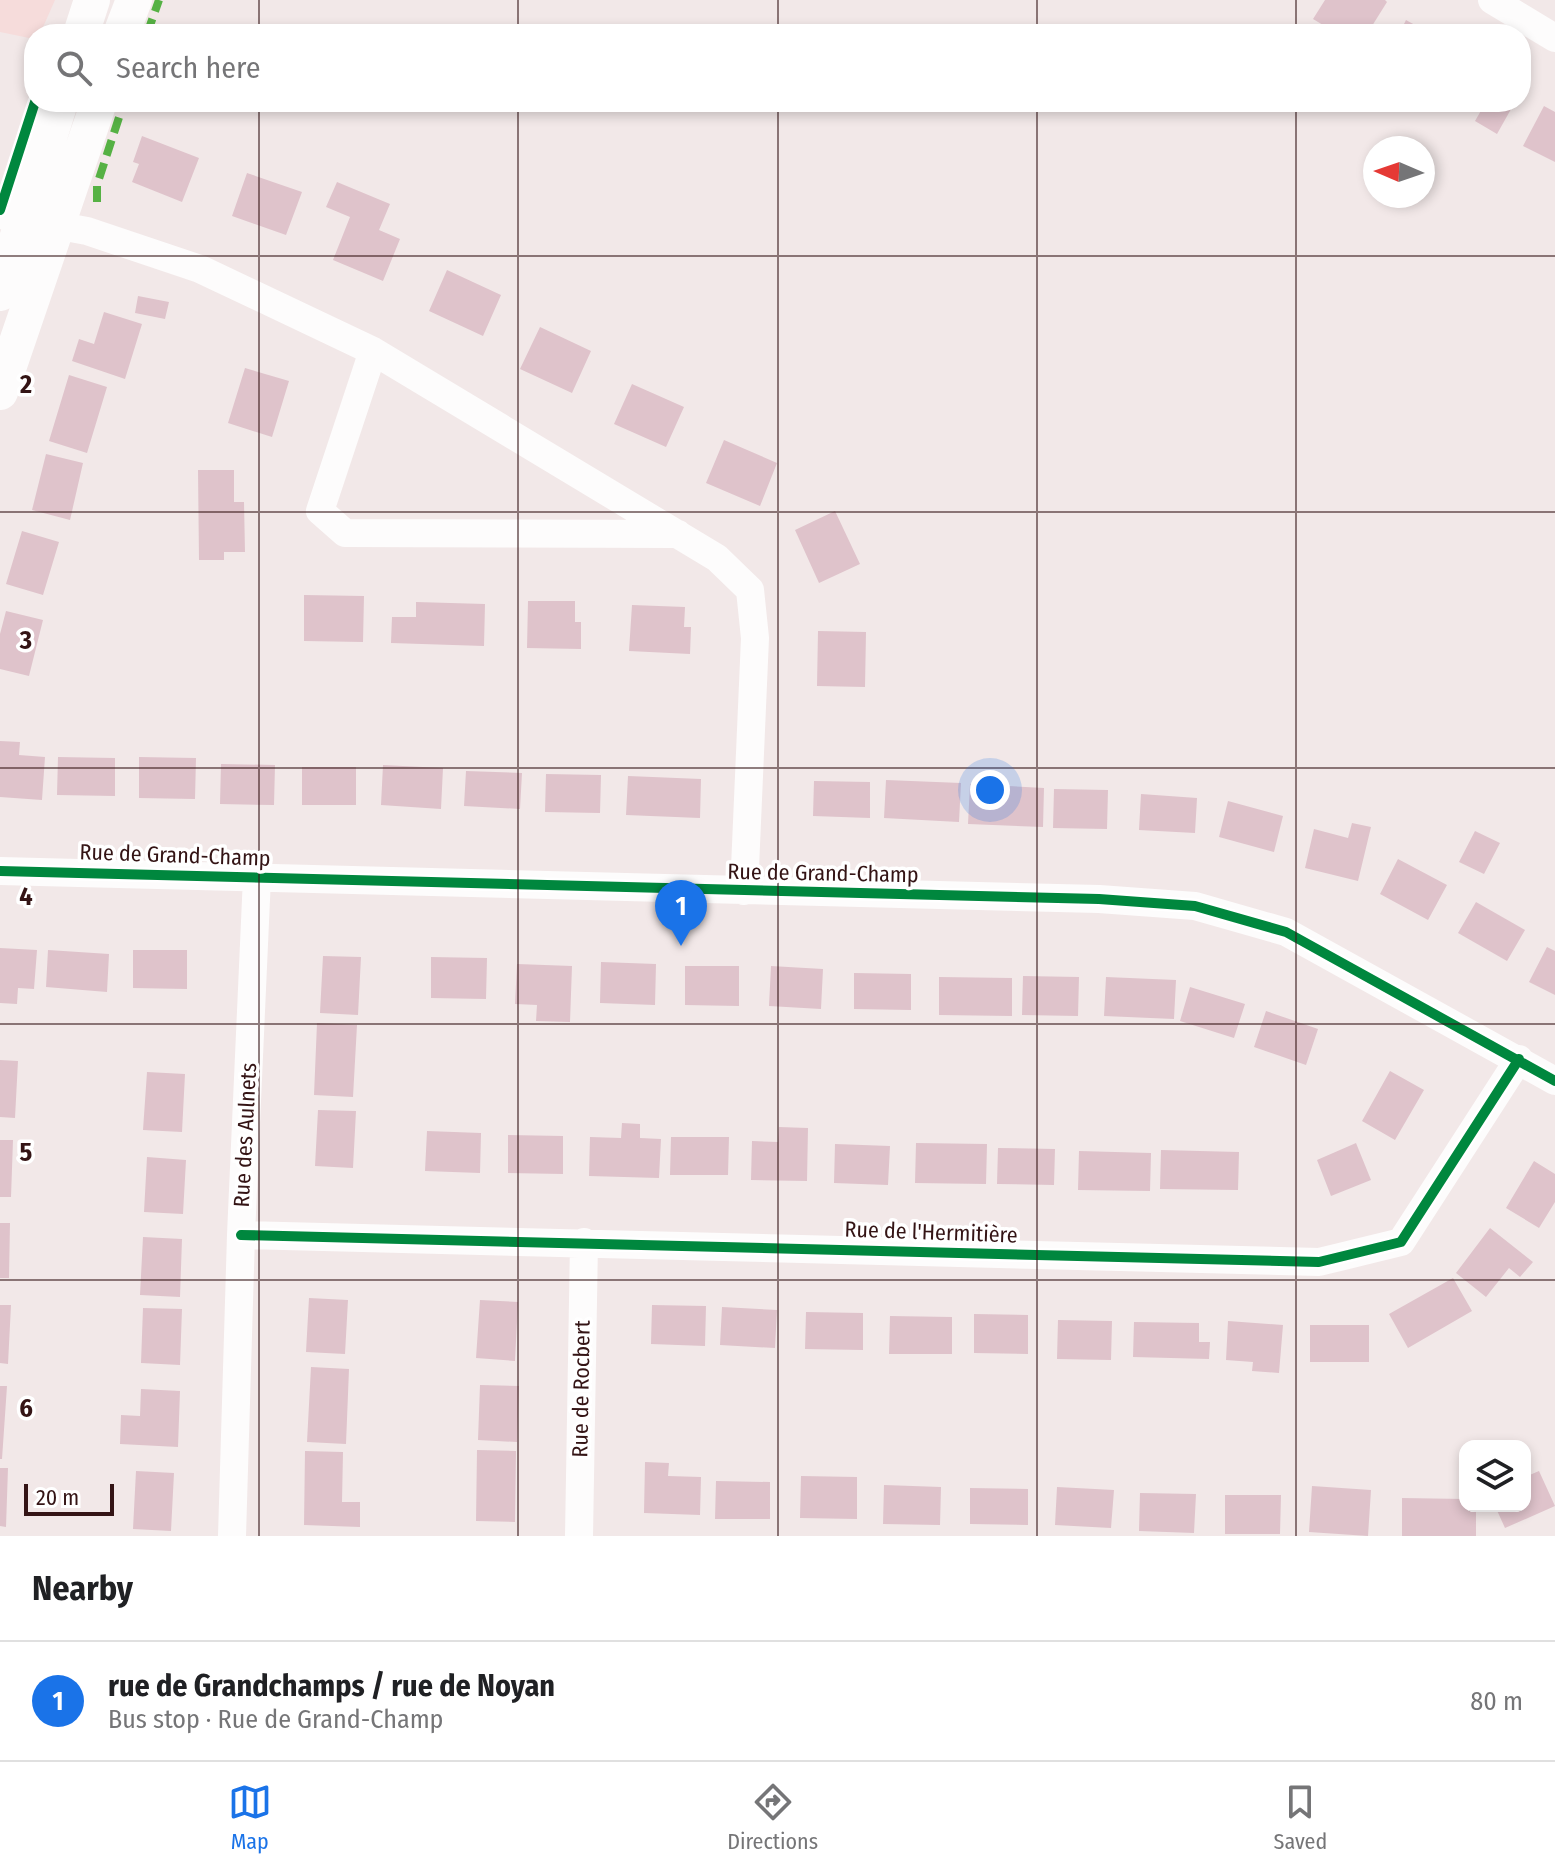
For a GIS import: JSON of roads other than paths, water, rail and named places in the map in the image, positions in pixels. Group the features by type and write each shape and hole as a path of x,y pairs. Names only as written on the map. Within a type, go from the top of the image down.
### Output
{"street":[{"path":"84,24 92,0"},
{"path":"125,24 134,0"},
{"path":"1492,0 1555,38"},
{"path":"0,293 27,220 57,112"},
{"path":"0,392 27,220 93,112"},
{"path":"27,220 87,231 200,269 373,351 717,558 750,590 755,638 744,891"},
{"path":"373,351 320,511 345,533 679,534"},
{"name":"Rue de Grand-Champ","path":"0,871 1099,899 1195,906 1286,932 1555,1081"},
{"name":"Rue des Aulnets","path":"232,1536 241,1235 257,877"},
{"name":"Rue de l'Hermitière","path":"241,1235 1319,1262 1401,1242 1519,1059"},
{"name":"Rue de Rocbert","path":"579,1536 584,1242"}],"place":[{"name":"rue de Grandchamps / rue de Noyan","path":"681,946"}]}
